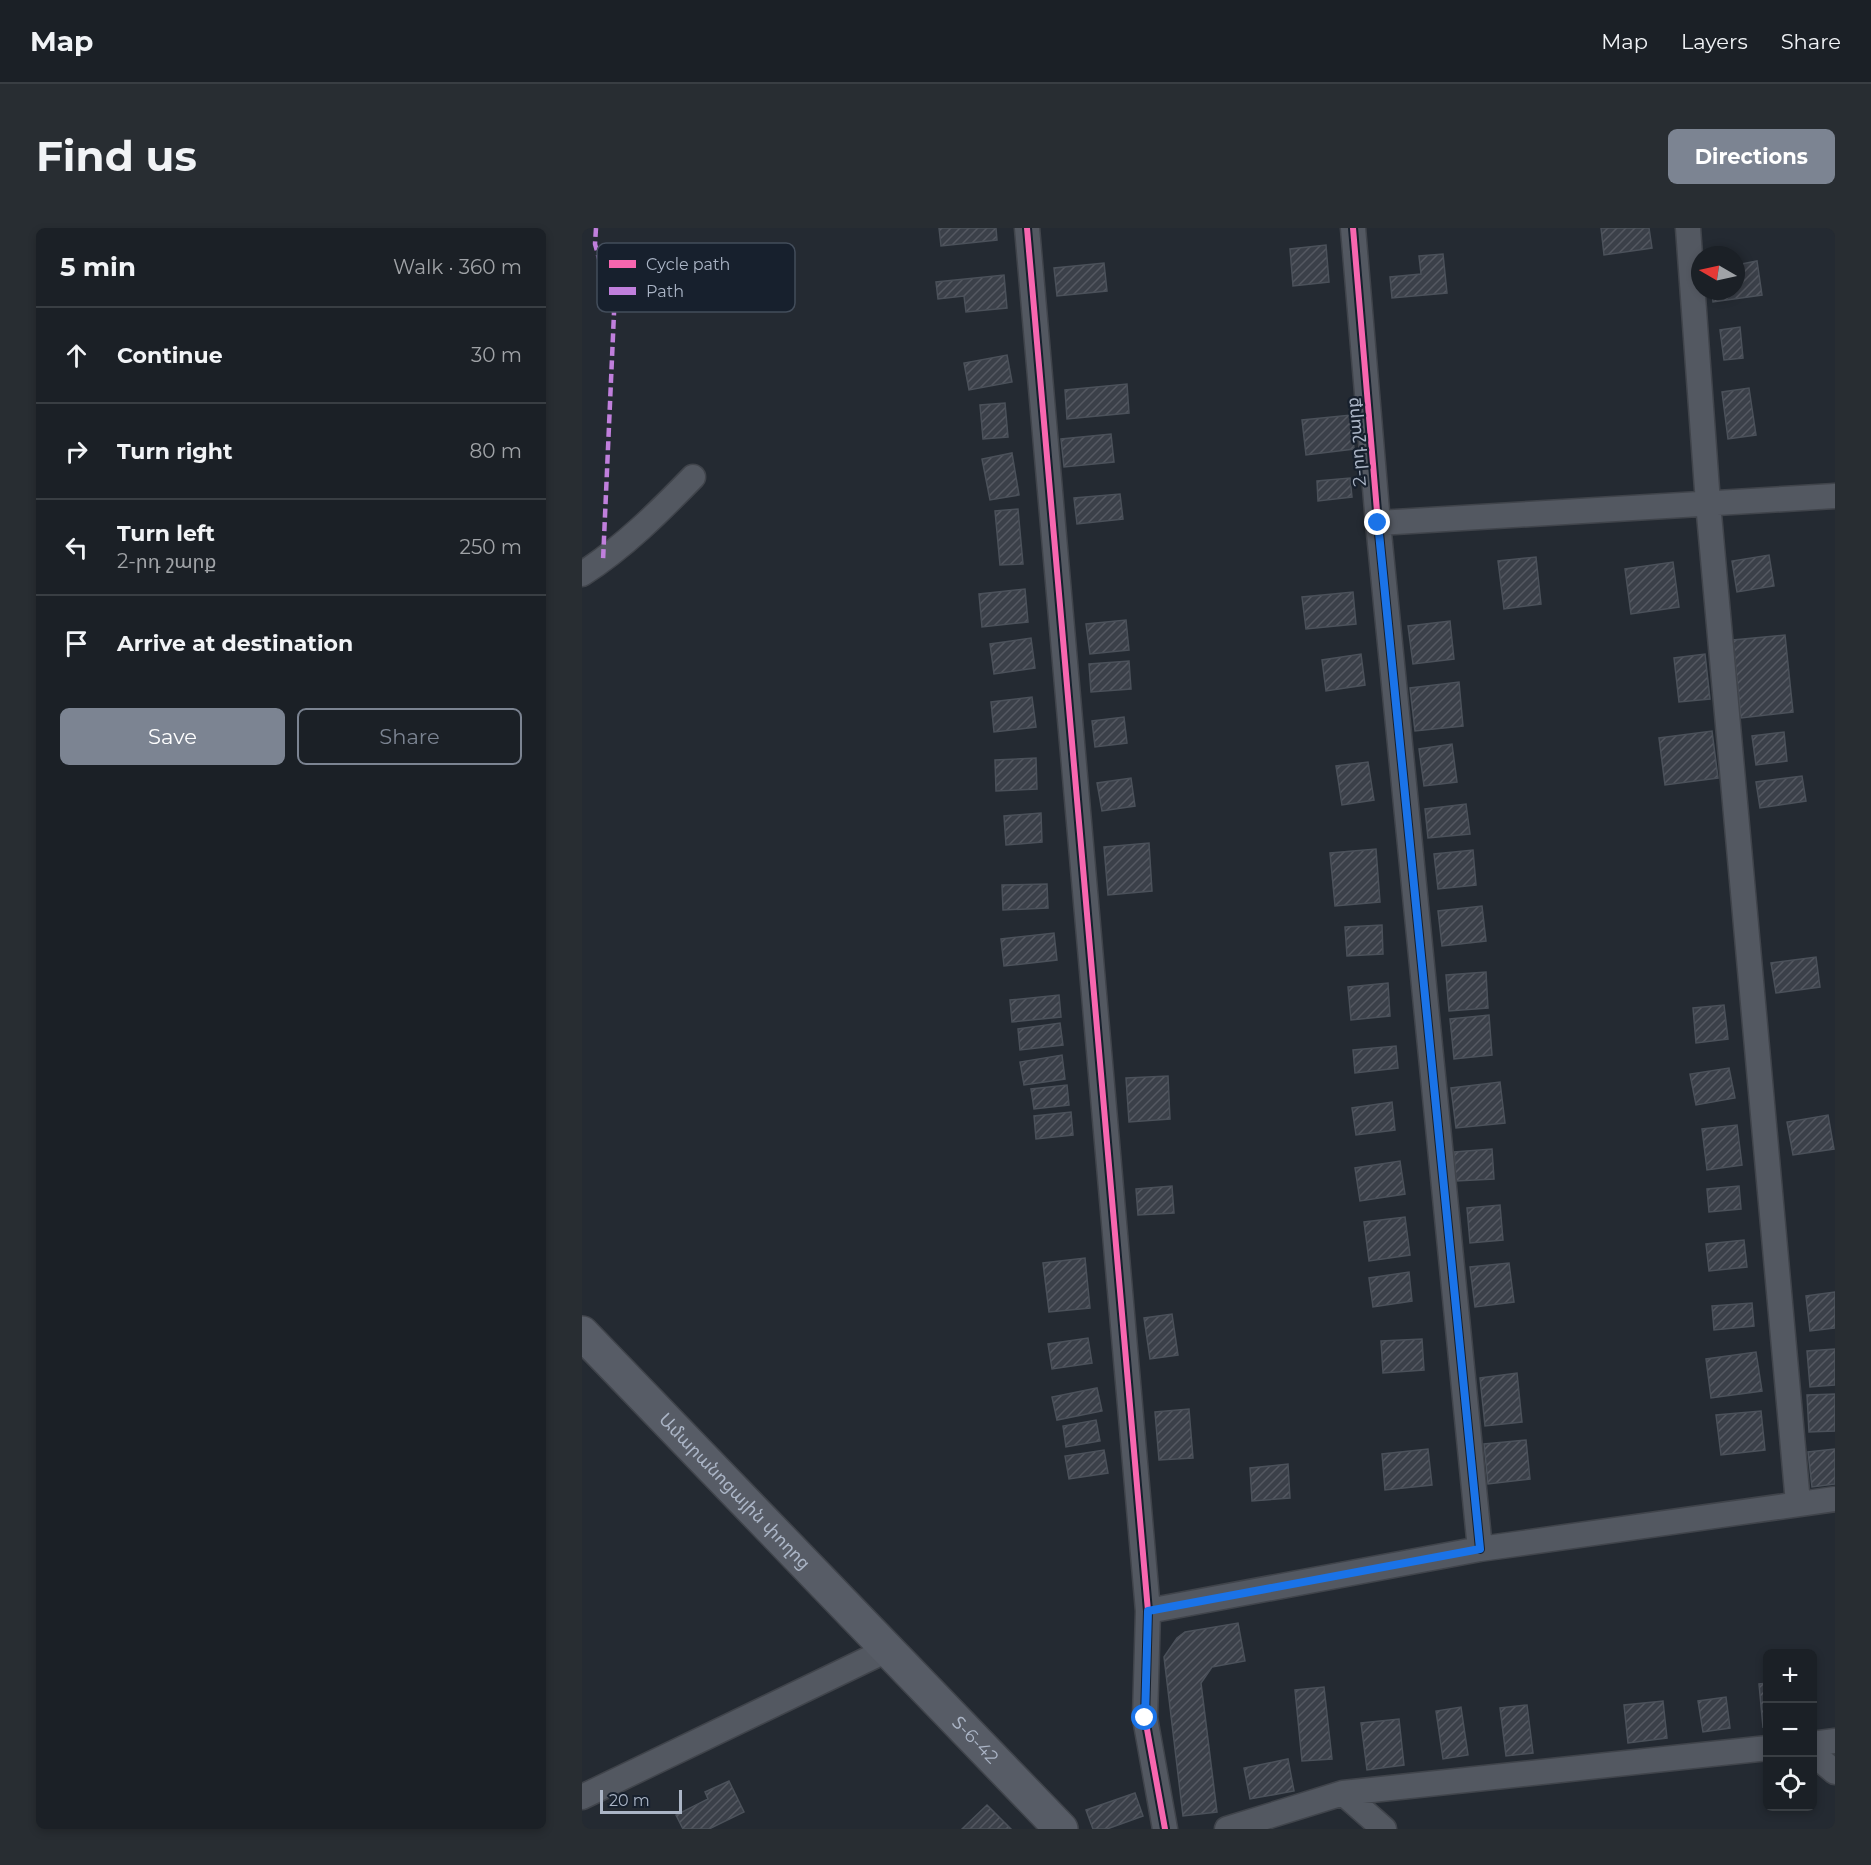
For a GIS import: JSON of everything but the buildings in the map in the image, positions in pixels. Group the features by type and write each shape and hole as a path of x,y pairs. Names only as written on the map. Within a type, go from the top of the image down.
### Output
{"main road":[{"name":"Ամարանոցային փողոց","path":"582,1333 887,1650"},
{"name":"Տ-6-42","path":"887,1650 1061,1829"}],"street":[{"path":"1027,228 1148,1611 1145,1718 1165,1829"},
{"name":"2-րդ շարք","path":"1353,228 1378,523 1480,1549"},
{"path":"1688,228 1708,502 1798,1503"},
{"path":"582,574 603,561 656,514 693,477"},
{"path":"1378,523 1835,496"},
{"path":"1148,1611 1480,1549 1835,1499"},
{"path":"582,1797 887,1650"},
{"path":"1817,1743 1835,1741"},
{"path":"1227,1829 1343,1793 1763,1748"},
{"path":"1817,1757 1835,1772"},
{"path":"1343,1793 1384,1829"}],"marked path":[{"path":"596,228 597,251"},
{"path":"603,561 614,312"}],"cycle path":[{"path":"1027,228 1148,1611 1145,1718 1165,1829"},
{"path":"1353,228 1378,523 1480,1549"}],"route":[{"path":"1145,1718 1148,1611 1480,1549 1378,523"}]}
